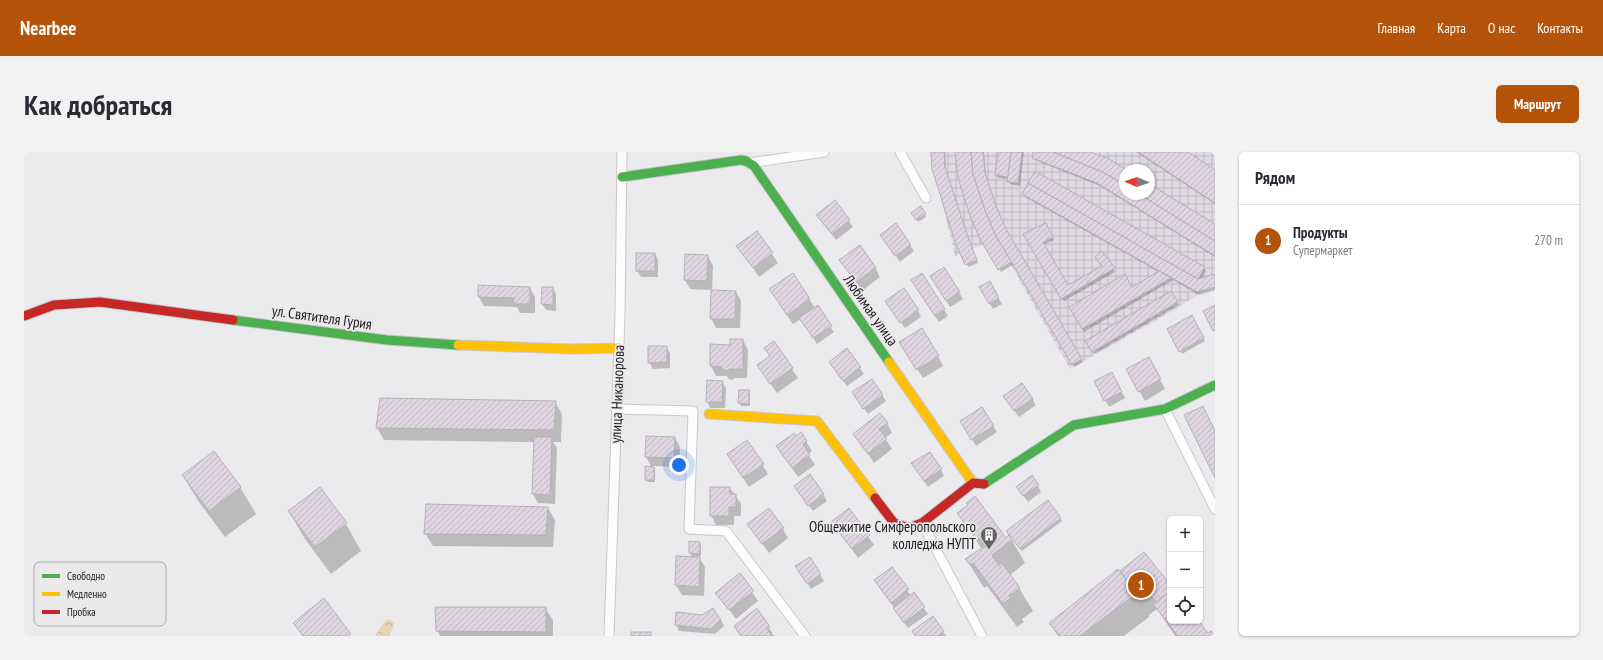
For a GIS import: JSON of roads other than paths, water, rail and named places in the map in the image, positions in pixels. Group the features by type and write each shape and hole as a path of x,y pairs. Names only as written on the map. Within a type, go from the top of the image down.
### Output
{"street":[{"name":"улица Никанорова","path":"610,636 619,348 622,152"},
{"path":"622,177 824,152"},
{"path":"900,152 926,198"},
{"name":"Любимая улица","path":"745,161 754,166 973,483"},
{"name":"ул. Святителя Гурия","path":"24,316 54,305 100,302 387,340 485,346 573,349 619,348"},
{"path":"709,414 817,421 894,523 909,528 922,523 973,483 986,484 1074,424 1164,409 1215,385"},
{"path":"616,409 693,411 689,529 726,531 805,636"},
{"path":"1164,409 1215,509"},
{"path":"922,523 982,636"}],"place":[{"name":"Общежитие Симферопольского колледжа НУПТ","path":"989,550"},
{"name":"Продукты","path":"1141,585"}]}
